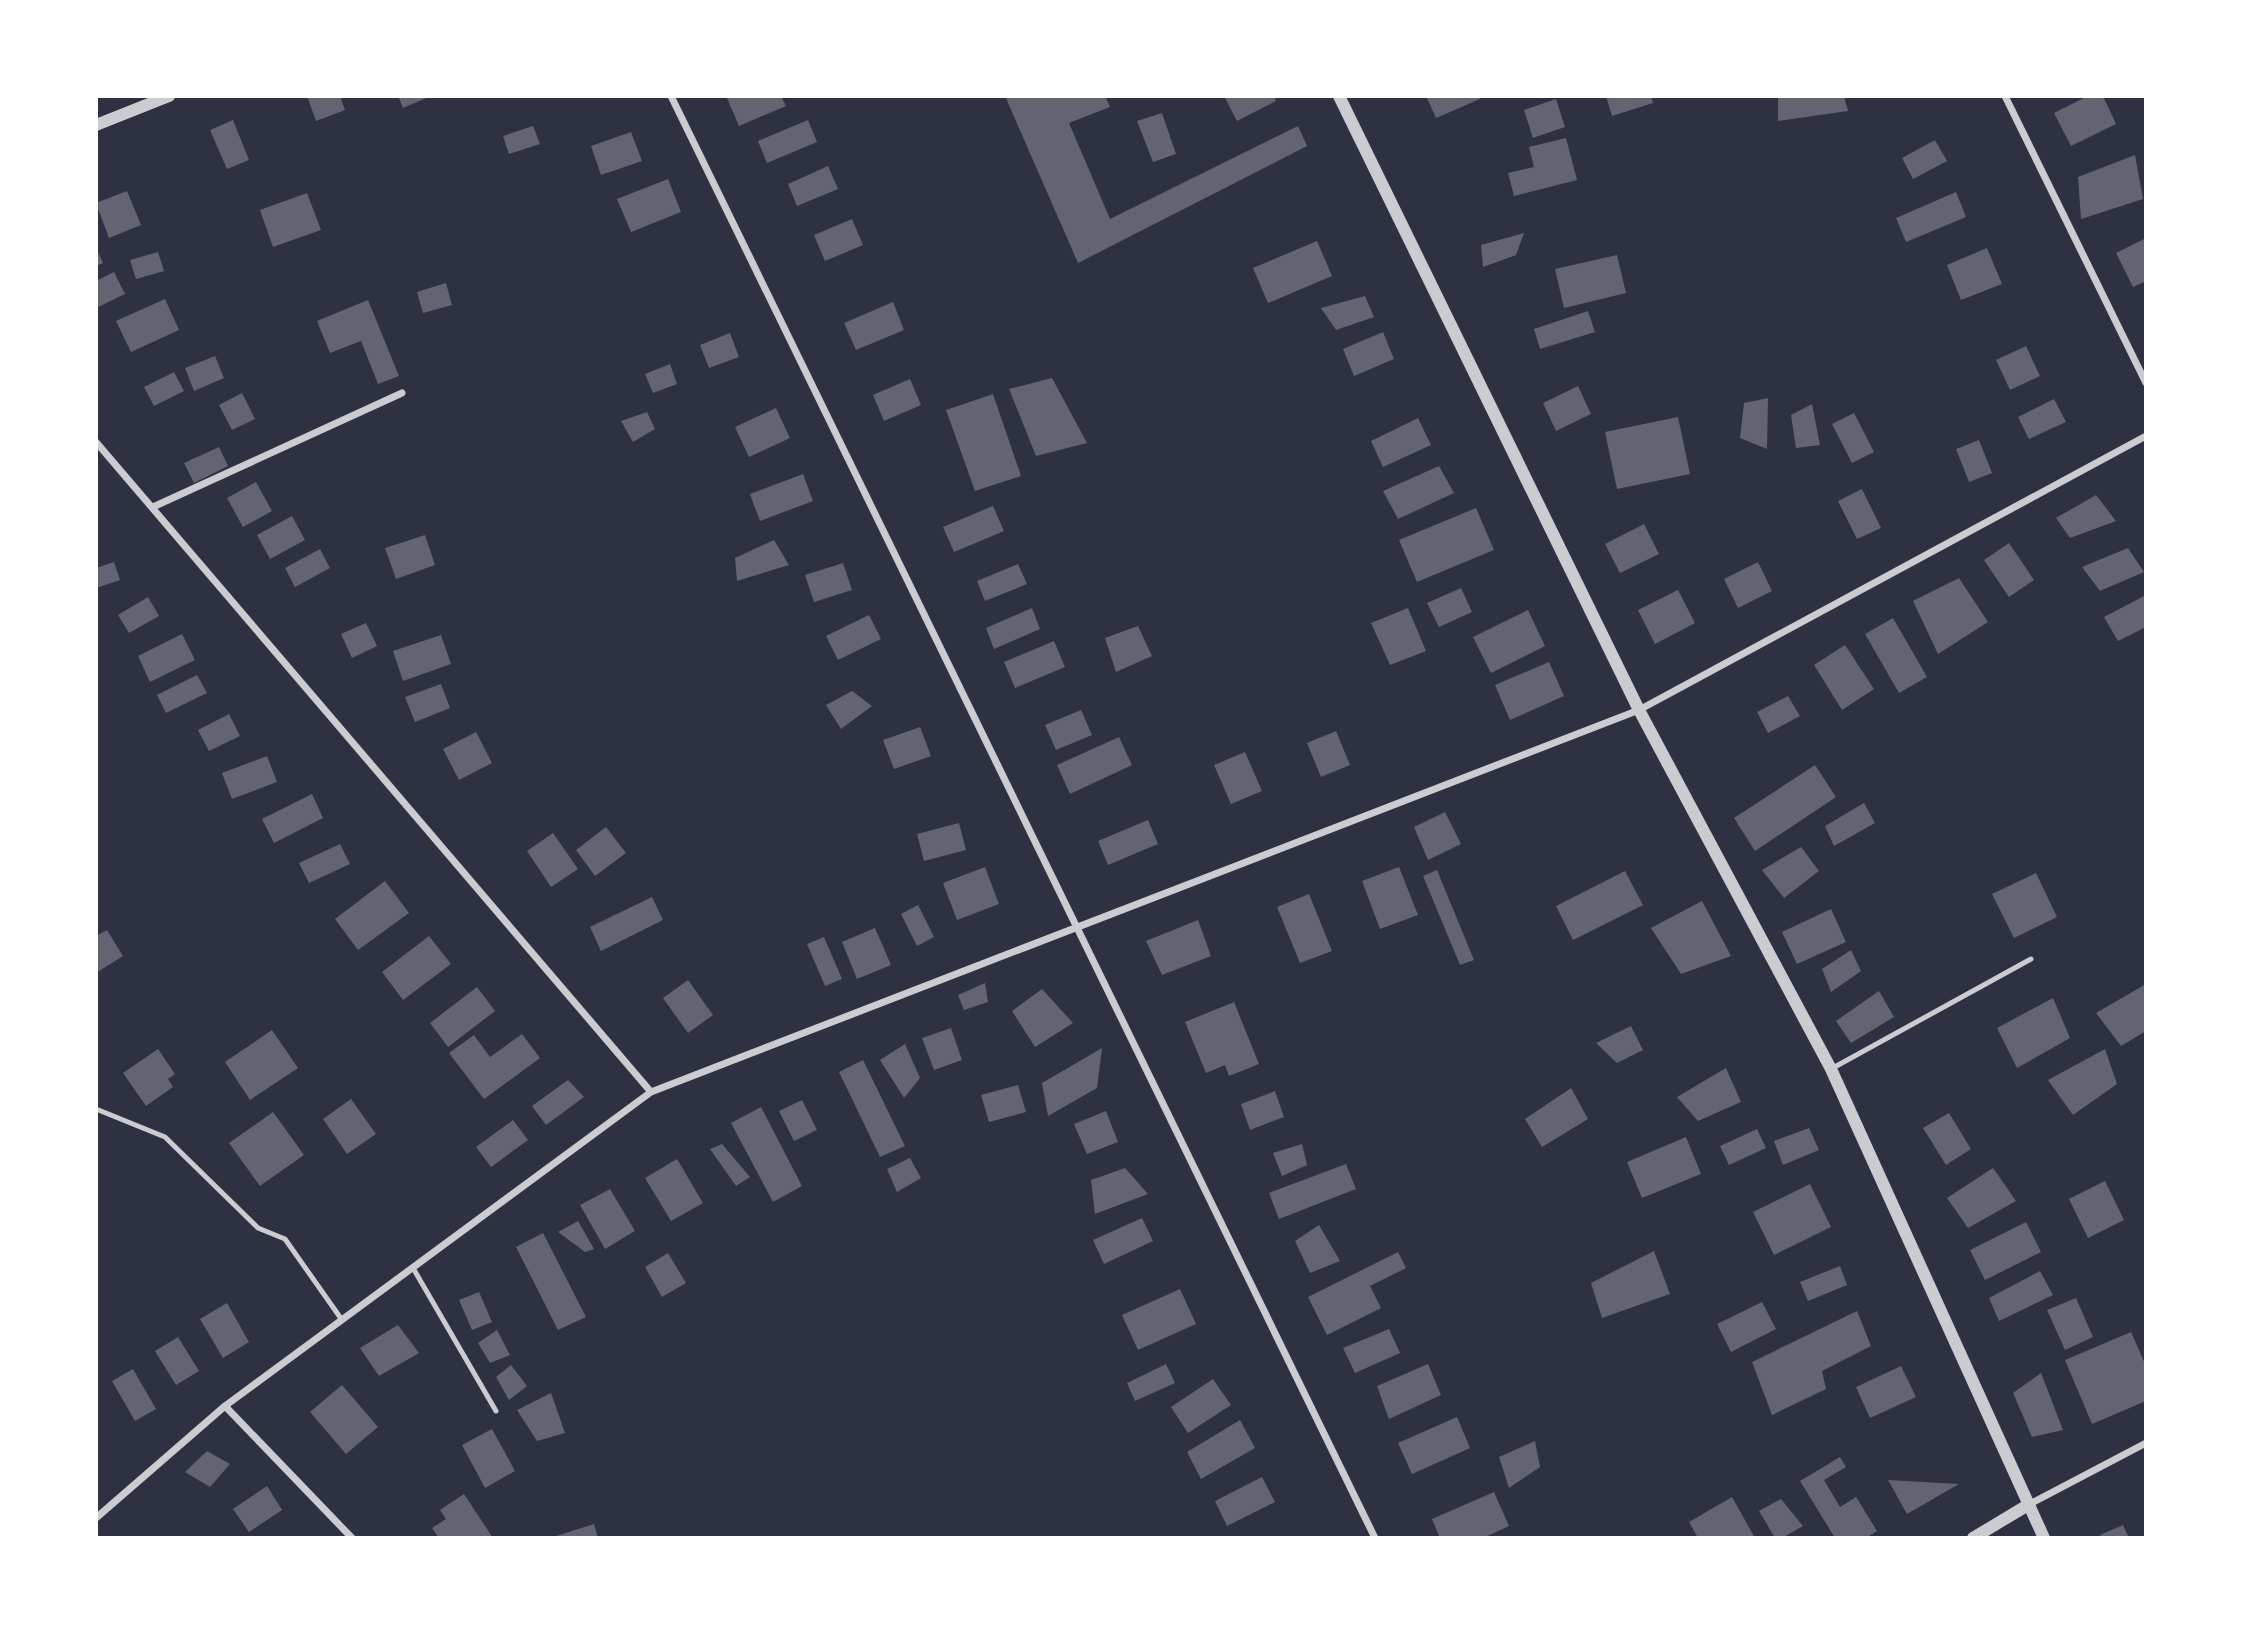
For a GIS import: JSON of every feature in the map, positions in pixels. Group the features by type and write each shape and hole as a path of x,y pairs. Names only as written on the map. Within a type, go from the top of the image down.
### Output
{"street":[{"path":"96,125 169,96"},
{"path":"671,96 1375,1538"},
{"path":"1339,96 1639,710 1831,1069 2028,1506 2045,1538"},
{"path":"2005,96 2146,383"},
{"path":"153,507 402,393"},
{"path":"96,1518 225,1406 651,1092 1639,710 2146,436"},
{"path":"96,442 651,1092"},
{"path":"225,1406 352,1538"},
{"path":"1973,1538 2146,1443"}],"lane":[{"path":"1831,1069 2031,959"},
{"path":"96,1109 165,1137 258,1228 285,1239 342,1320"},
{"path":"413,1268 496,1411"}],"building":[{"path":"307,96 340,96 345,110 316,121"},
{"path":"398,96 431,96 403,108"},
{"path":"781,96 786,106 739,126 727,98"},
{"path":"1005,96 1105,96 1110,107 1069,123 1110,219 1298,126 1307,146 1078,263"},
{"path":"1224,96 1274,96 1276,101 1237,121"},
{"path":"1426,96 1479,96 1480,99 1436,118"},
{"path":"1606,96 1651,96 1653,103 1612,116"},
{"path":"1778,96 1844,96 1848,111 1778,121"},
{"path":"2088,96 2103,96 2116,124 2071,146 2054,113"},
{"path":"1556,99 1565,127 1533,138 1524,110"},
{"path":"1162,113 1176,154 1153,162 1137,121"},
{"path":"233,120 249,160 227,169 210,130"},
{"path":"808,120 817,142 767,163 758,141"},
{"path":"533,126 540,144 509,154 503,136"},
{"path":"631,132 642,161 601,175 591,146"},
{"path":"1566,138 1577,180 1514,196 1508,173 1534,167 1529,147"},
{"path":"1935,140 1947,161 1913,179 1902,158"},
{"path":"2135,155 2143,199 2081,219 2078,177"},
{"path":"828,166 838,189 797,206 788,184"},
{"path":"668,179 681,212 631,232 617,199"},
{"path":"127,191 141,225 109,238 96,203"},
{"path":"1956,192 1966,217 1906,242 1896,218"},
{"path":"307,193 321,230 273,247 260,210"},
{"path":"852,219 863,245 825,261 814,235"},
{"path":"1524,233 1516,255 1483,267 1481,245"},
{"path":"2146,238 2146,281 2133,287 2116,253"},
{"path":"1317,241 1332,276 1268,303 1253,268"},
{"path":"96,247 103,263 96,266"},
{"path":"1987,248 2002,284 1961,300 1947,265"},
{"path":"158,252 164,271 136,279 130,260"},
{"path":"1617,255 1626,293 1564,308 1555,269"},
{"path":"114,272 125,294 96,308 96,281"},
{"path":"446,283 452,305 423,313 417,292"},
{"path":"1365,296 1374,317 1336,330 1321,308"},
{"path":"165,299 179,330 131,352 116,321"},
{"path":"368,300 399,376 378,384 361,341 330,353 317,321"},
{"path":"893,302 904,330 856,350 844,323"},
{"path":"1588,311 1595,332 1540,349 1534,329"},
{"path":"1383,332 1394,359 1354,376 1343,349"},
{"path":"730,333 739,357 709,368 700,345"},
{"path":"2026,346 2040,376 2010,390 1996,360"},
{"path":"215,356 224,378 194,391 185,368"},
{"path":"670,364 677,384 653,393 645,374"},
{"path":"174,372 184,391 154,406 144,387"},
{"path":"1052,378 1087,443 1036,456 1009,389"},
{"path":"910,379 921,405 884,421 873,395"},
{"path":"1578,386 1591,414 1556,431 1543,403"},
{"path":"242,393 255,419 232,430 219,405"},
{"path":"993,394 1021,476 975,491 946,410"},
{"path":"1768,398 1767,449 1740,438 1744,403"},
{"path":"2054,399 2066,422 2029,439 2018,417"},
{"path":"1812,404 1820,445 1796,448 1791,415"},
{"path":"776,408 790,438 749,457 735,427"},
{"path":"647,412 655,429 633,442 621,421"},
{"path":"1854,413 1874,452 1852,463 1832,424"},
{"path":"1678,417 1690,474 1617,489 1605,432"},
{"path":"1418,418 1431,445 1383,467 1371,441"},
{"path":"1979,440 1992,473 1969,482 1956,449"},
{"path":"219,447 228,466 194,483 184,463"},
{"path":"1439,466 1454,493 1398,519 1383,491"},
{"path":"803,474 813,501 760,521 750,494"},
{"path":"256,482 272,511 243,527 227,498"},
{"path":"1862,489 1881,528 1857,539 1838,501"},
{"path":"2096,495 2116,521 2070,538 2056,518"},
{"path":"993,506 1004,531 954,552 943,527"},
{"path":"1476,508 1494,550 1417,582 1399,540"},
{"path":"292,516 305,540 270,559 257,535"},
{"path":"1644,524 1659,554 1620,573 1605,544"},
{"path":"425,535 435,565 396,579 385,548"},
{"path":"774,540 789,565 737,581 735,558"},
{"path":"2009,543 2034,580 2009,597 1984,560"},
{"path":"2128,548 2144,572 2100,591 2082,567"},
{"path":"320,549 330,568 295,587 285,568"},
{"path":"114,562 120,580 96,588 96,568"},
{"path":"1758,562 1772,591 1738,608 1724,579"},
{"path":"843,563 852,590 814,602 805,575"},
{"path":"1018,564 1027,584 985,601 977,581"},
{"path":"1959,578 1988,622 1938,654 1913,601"},
{"path":"1461,588 1472,612 1439,627 1427,603"},
{"path":"1678,590 1695,623 1655,644 1638,610"},
{"path":"2146,595 2146,627 2118,641 2104,617"},
{"path":"148,597 159,616 129,633 118,615"},
{"path":"1032,608 1040,629 994,649 986,628"},
{"path":"1408,608 1426,651 1390,665 1371,623"},
{"path":"1528,610 1545,646 1491,673 1473,637"},
{"path":"869,615 881,639 838,660 826,636"},
{"path":"1893,618 1927,677 1899,693 1865,634"},
{"path":"366,623 377,646 352,658 341,634"},
{"path":"1138,626 1152,656 1116,672 1105,638"},
{"path":"182,634 195,660 150,682 138,656"},
{"path":"441,635 451,664 403,681 393,651"},
{"path":"1054,641 1065,667 1015,688 1004,662"},
{"path":"1845,645 1874,689 1842,710 1814,665"},
{"path":"1549,662 1564,696 1510,720 1495,685"},
{"path":"197,675 207,693 166,713 157,695"},
{"path":"441,684 450,708 415,722 405,697"},
{"path":"852,691 872,706 841,729 826,705"},
{"path":"1788,696 1800,716 1768,733 1757,712"},
{"path":"1081,710 1092,735 1056,750 1045,725"},
{"path":"229,714 240,736 209,751 198,730"},
{"path":"920,727 931,756 894,769 883,740"},
{"path":"1336,731 1350,765 1321,777 1307,743"},
{"path":"476,732 492,763 459,780 443,749"},
{"path":"1119,737 1132,765 1070,794 1057,765"},
{"path":"1245,752 1262,791 1231,804 1214,765"},
{"path":"267,756 277,782 232,799 222,773"},
{"path":"1815,765 1836,797 1755,851 1734,818"},
{"path":"312,794 323,818 274,843 262,819"},
{"path":"1864,803 1875,823 1834,846 1825,826"},
{"path":"1445,812 1461,844 1428,860 1414,827"},
{"path":"1148,820 1158,844 1108,865 1098,841"},
{"path":"959,823 966,850 924,861 917,834"},
{"path":"606,827 626,853 595,876 576,850"},
{"path":"553,833 578,869 551,887 527,851"},
{"path":"340,844 350,864 309,883 299,863"},
{"path":"1801,847 1819,871 1784,898 1762,870"},
{"path":"985,867 999,904 957,920 943,883"},
{"path":"1399,867 1418,915 1380,929 1362,881"},
{"path":"1437,870 1474,960 1460,965 1423,876"},
{"path":"1625,871 1643,905 1573,940 1556,906"},
{"path":"2036,873 2057,917 2014,938 1992,894"},
{"path":"385,881 409,913 358,950 335,919"},
{"path":"1309,894 1332,951 1300,963 1277,907"},
{"path":"652,897 663,920 601,951 590,927"},
{"path":"1702,901 1731,956 1681,974 1651,928"},
{"path":"918,905 934,937 917,946 901,914"},
{"path":"1831,909 1846,942 1797,964 1782,932"},
{"path":"1198,920 1211,956 1162,975 1146,941"},
{"path":"875,928 891,965 857,979 842,942"},
{"path":"107,930 123,956 96,973 96,936"},
{"path":"429,936 451,964 403,1000 382,972"},
{"path":"824,937 842,979 825,986 807,944"},
{"path":"1851,950 1861,971 1831,992 1822,969"},
{"path":"688,980 713,1015 688,1033 663,998"},
{"path":"985,983 988,1002 964,1010 958,995"},
{"path":"2146,984 2146,1031 2121,1046 2096,1013"},
{"path":"477,987 495,1011 448,1047 430,1023"},
{"path":"1042,989 1073,1023 1035,1047 1012,1011"},
{"path":"1879,991 1894,1017 1851,1043 1836,1021"},
{"path":"2053,998 2070,1038 2017,1068 1997,1028"},
{"path":"1234,1002 1259,1064 1229,1076 1225,1065 1206,1073 1185,1022"},
{"path":"1631,1026 1643,1050 1617,1063 1596,1043"},
{"path":"951,1028 962,1060 934,1070 922,1038"},
{"path":"272,1030 298,1068 250,1100 225,1062"},
{"path":"522,1034 540,1058 484,1099 449,1053 474,1035 490,1057"},
{"path":"905,1044 920,1078 904,1098 880,1060"},
{"path":"1102,1048 1097,1088 1048,1116 1042,1083"},
{"path":"158,1049 175,1074 168,1079 173,1087 146,1106 123,1073"},
{"path":"2105,1049 2117,1084 2073,1115 2048,1080"},
{"path":"863,1060 905,1146 880,1157 839,1072"},
{"path":"1726,1068 1741,1102 1698,1121 1677,1097"},
{"path":"568,1080 584,1097 546,1125 532,1106"},
{"path":"1018,1085 1026,1112 989,1122 981,1095"},
{"path":"1571,1088 1588,1119 1542,1147 1525,1119"},
{"path":"1275,1091 1284,1117 1250,1130 1241,1104"},
{"path":"351,1099 376,1134 347,1154 323,1119"},
{"path":"802,1100 817,1130 794,1141 779,1111"},
{"path":"761,1107 802,1186 773,1202 731,1123"},
{"path":"1106,1111 1118,1142 1087,1154 1074,1124"},
{"path":"273,1112 304,1155 260,1186 229,1143"},
{"path":"1949,1113 1971,1149 1946,1165 1923,1128"},
{"path":"513,1120 528,1140 491,1167 476,1147"},
{"path":"1809,1128 1819,1150 1783,1165 1774,1141"},
{"path":"1757,1129 1766,1148 1729,1165 1720,1146"},
{"path":"1686,1137 1701,1174 1642,1198 1627,1162"},
{"path":"722,1144 750,1177 736,1186 710,1149"},
{"path":"1302,1144 1307,1165 1282,1176 1273,1153"},
{"path":"910,1158 921,1178 897,1192 887,1169"},
{"path":"677,1159 703,1203 671,1221 645,1178"},
{"path":"1346,1164 1356,1189 1279,1219 1269,1193"},
{"path":"1125,1168 1148,1194 1095,1214 1091,1180"},
{"path":"1993,1168 2016,1201 1968,1228 1947,1198"},
{"path":"2105,1181 2124,1220 2088,1238 2069,1199"},
{"path":"1810,1184 1831,1227 1774,1255 1753,1212"},
{"path":"610,1189 635,1231 605,1249 580,1205"},
{"path":"1142,1218 1153,1241 1104,1264 1093,1240"},
{"path":"578,1221 594,1249 585,1252 558,1232"},
{"path":"2026,1222 2041,1252 1985,1280 1970,1250"},
{"path":"1319,1225 1340,1261 1310,1273 1295,1241"},
{"path":"543,1233 586,1317 558,1330 516,1247"},
{"path":"1654,1251 1670,1294 1602,1318 1591,1283"},
{"path":"1398,1252 1406,1268 1370,1286 1381,1308 1327,1335 1308,1297"},
{"path":"668,1253 686,1283 662,1297 645,1267"},
{"path":"1840,1266 1847,1285 1808,1301 1800,1282"},
{"path":"2040,1271 2053,1295 1999,1321 1989,1298"},
{"path":"1180,1289 1196,1324 1138,1350 1122,1315"},
{"path":"479,1292 492,1322 472,1330 459,1300"},
{"path":"2076,1298 2093,1337 2065,1350 2047,1310"},
{"path":"1762,1302 1776,1329 1731,1352 1717,1324"},
{"path":"227,1303 249,1342 223,1358 200,1319"},
{"path":"1857,1311 1871,1346 1822,1371 1826,1389 1772,1415 1752,1362"},
{"path":"398,1325 419,1353 379,1376 360,1348"},
{"path":"1389,1329 1400,1353 1355,1373 1343,1348"},
{"path":"497,1330 510,1355 490,1363 478,1343"},
{"path":"2131,1332 2146,1366 2146,1401 2092,1424 2065,1360"},
{"path":"178,1337 199,1371 176,1385 155,1351"},
{"path":"1166,1364 1175,1383 1135,1401 1127,1383"},
{"path":"1428,1364 1441,1395 1389,1419 1377,1386"},
{"path":"511,1365 527,1386 509,1400 496,1377"},
{"path":"1901,1366 1916,1397 1870,1418 1856,1387"},
{"path":"133,1369 156,1409 135,1421 112,1381"},
{"path":"2041,1373 2063,1430 2032,1437 2013,1393"},
{"path":"1213,1379 1231,1405 1188,1433 1171,1407"},
{"path":"342,1385 378,1427 346,1454 310,1412"},
{"path":"551,1393 565,1433 537,1441 517,1410"},
{"path":"1457,1417 1470,1448 1412,1474 1398,1443"},
{"path":"1240,1420 1255,1448 1201,1479 1187,1452"},
{"path":"492,1429 515,1471 485,1488 462,1445"},
{"path":"1535,1441 1540,1467 1509,1488 1499,1457"},
{"path":"207,1451 230,1464 210,1487 185,1472"},
{"path":"1840,1457 1846,1467 1824,1480 1840,1507 1856,1497 1877,1531 1866,1538 1835,1538 1800,1481"},
{"path":"1262,1477 1275,1502 1227,1526 1215,1501"},
{"path":"1888,1480 1959,1484 1907,1514"},
{"path":"267,1486 282,1510 249,1532 233,1509"},
{"path":"1494,1492 1509,1526 1483,1538 1440,1538 1432,1519"},
{"path":"464,1494 493,1538 439,1538 432,1528 446,1519 440,1510"},
{"path":"1732,1497 1755,1538 1698,1538 1689,1522"},
{"path":"1781,1499 1803,1526 1782,1538 1775,1538 1759,1511"},
{"path":"594,1524 598,1538 553,1538 553,1537"},
{"path":"2123,1525 2129,1538 2102,1538 2100,1535"}]}
